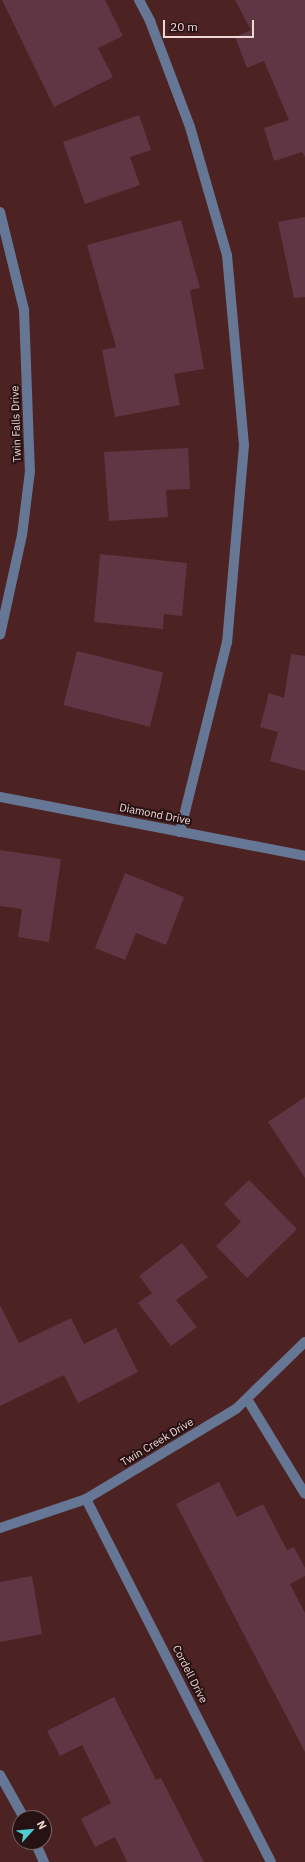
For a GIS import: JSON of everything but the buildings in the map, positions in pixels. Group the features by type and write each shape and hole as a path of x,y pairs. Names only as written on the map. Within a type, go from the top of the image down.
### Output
{"street":[{"path":"139,0 150,21 190,127 227,255 244,445 227,642 180,832"},
{"name":"Twin Falls Drive","path":"0,212 24,310 30,471 22,535 0,635"},
{"name":"Diamond Drive","path":"0,797 305,856"},
{"name":"Twin Creek Drive","path":"0,1528 86,1499 236,1409 305,1342"},
{"path":"247,1399 305,1494"},
{"name":"Cordell Drive","path":"86,1499 271,1862"},
{"path":"0,1775 20,1810"},
{"path":"39,1850 44,1862"}]}
